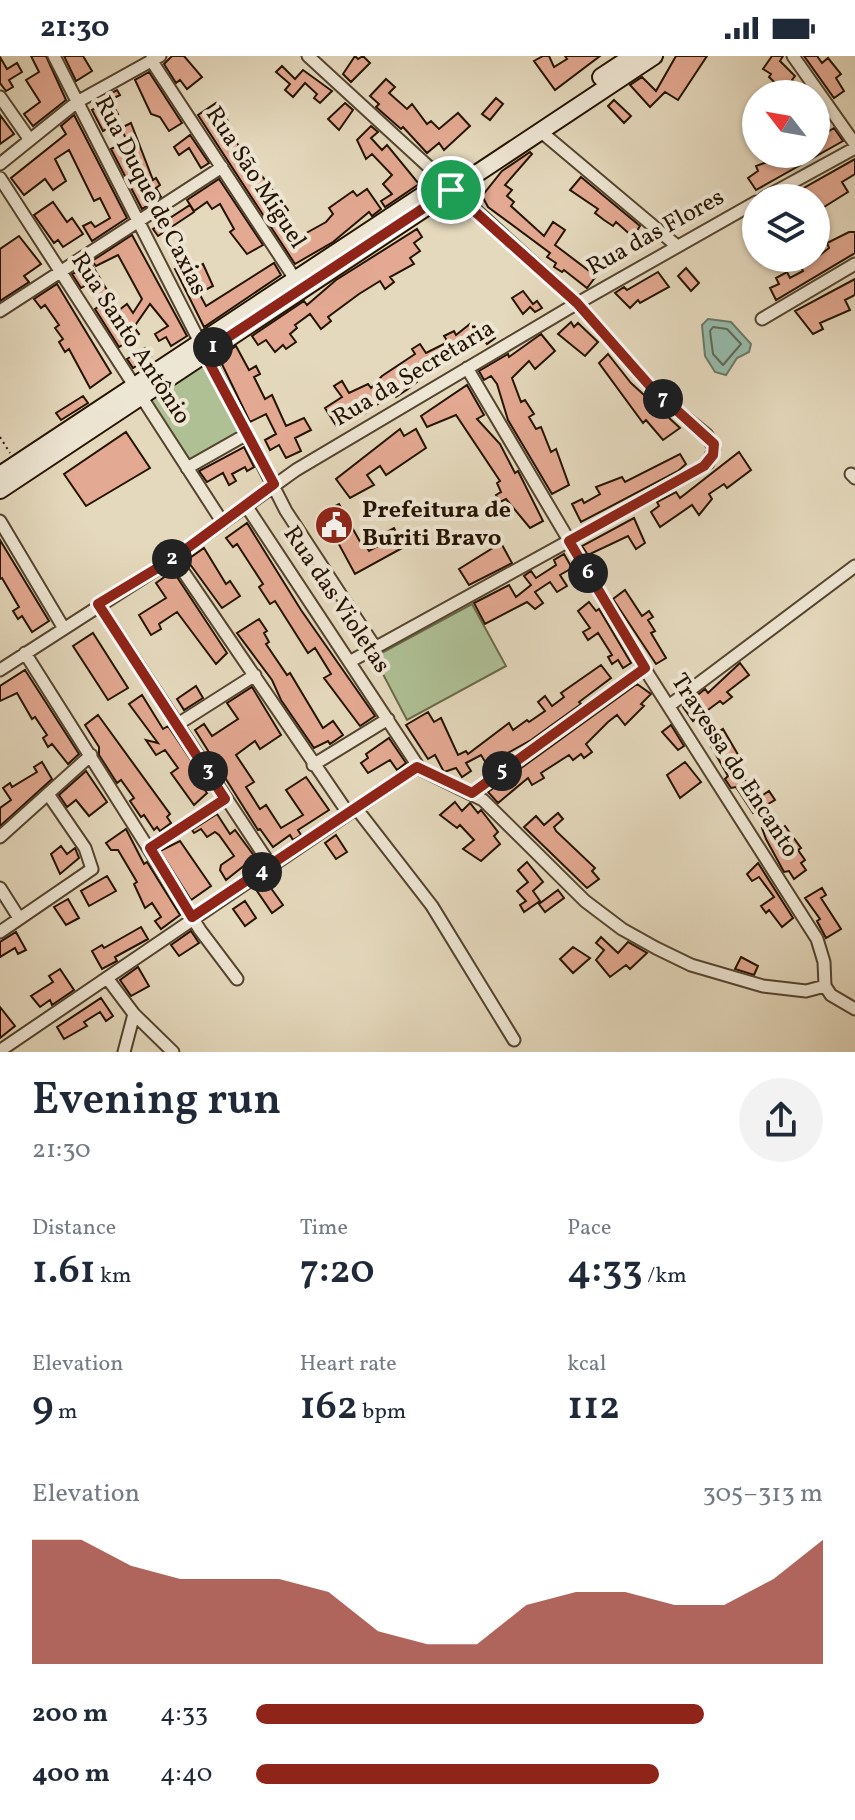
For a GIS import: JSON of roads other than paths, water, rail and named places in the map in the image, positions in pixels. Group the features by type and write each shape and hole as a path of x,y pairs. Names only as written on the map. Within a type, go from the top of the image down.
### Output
{"street":[{"name":"Rua Duque de Caxias","path":"54,56 274,484"},
{"path":"308,56 577,303 659,396 707,435 714,449 704,466 351,661"},
{"path":"0,475 136,391 447,186 633,56"},
{"path":"202,347 295,279 654,56"},
{"path":"793,56 855,146"},
{"path":"0,164 77,102 156,58"},
{"name":"Rua São Miguel","path":"156,58 295,279"},
{"path":"0,97 30,140"},
{"path":"539,130 677,246"},
{"name":"Rua das Flores","path":"788,184 855,146"},
{"path":"0,311 222,167"},
{"name":"Rua Santo Antônio","path":"0,178 223,523"},
{"name":"Rua das Flores","path":"577,303 742,210"},
{"path":"762,319 855,264"},
{"name":"Rua da Secretaria","path":"0,670 98,604 174,558 247,507 274,484 577,303"},
{"name":"Travessa do Encanto","path":"467,368 645,668 817,939 824,962 825,986"},
{"path":"0,490 136,391"},
{"path":"187,468 247,434"},
{"name":"Rua das Violetas","path":"274,484 286,511 375,647"},
{"name":"Rua das Violetas","path":"247,507 351,661 417,767"},
{"path":"0,521 63,627"},
{"path":"174,558 313,765 432,906 514,1040"},
{"path":"670,705 855,566"},
{"path":"98,604 271,866"},
{"path":"25,653 192,917 237,979"},
{"path":"472,793 645,668"},
{"path":"178,724 255,675"},
{"path":"313,765 388,719"},
{"path":"0,837 91,755"},
{"path":"1,1050 192,917 417,767 472,793 585,901 622,929 656,948 691,965 763,986 806,991 825,986 831,995 855,1009"},
{"path":"0,932 84,877 93,866 48,794"},
{"path":"150,848 225,799"},
{"path":"0,888 19,918"},
{"path":"107,978 134,1014 173,1052"},
{"path":"124,1052 134,1014"}],"water":[{"path":"708,319 731,322 751,344 749,352 737,358 726,375 715,372 705,356 702,325"}],"place":[{"name":"Prefeitura de Buriti Bravo","path":"334,525"}]}
